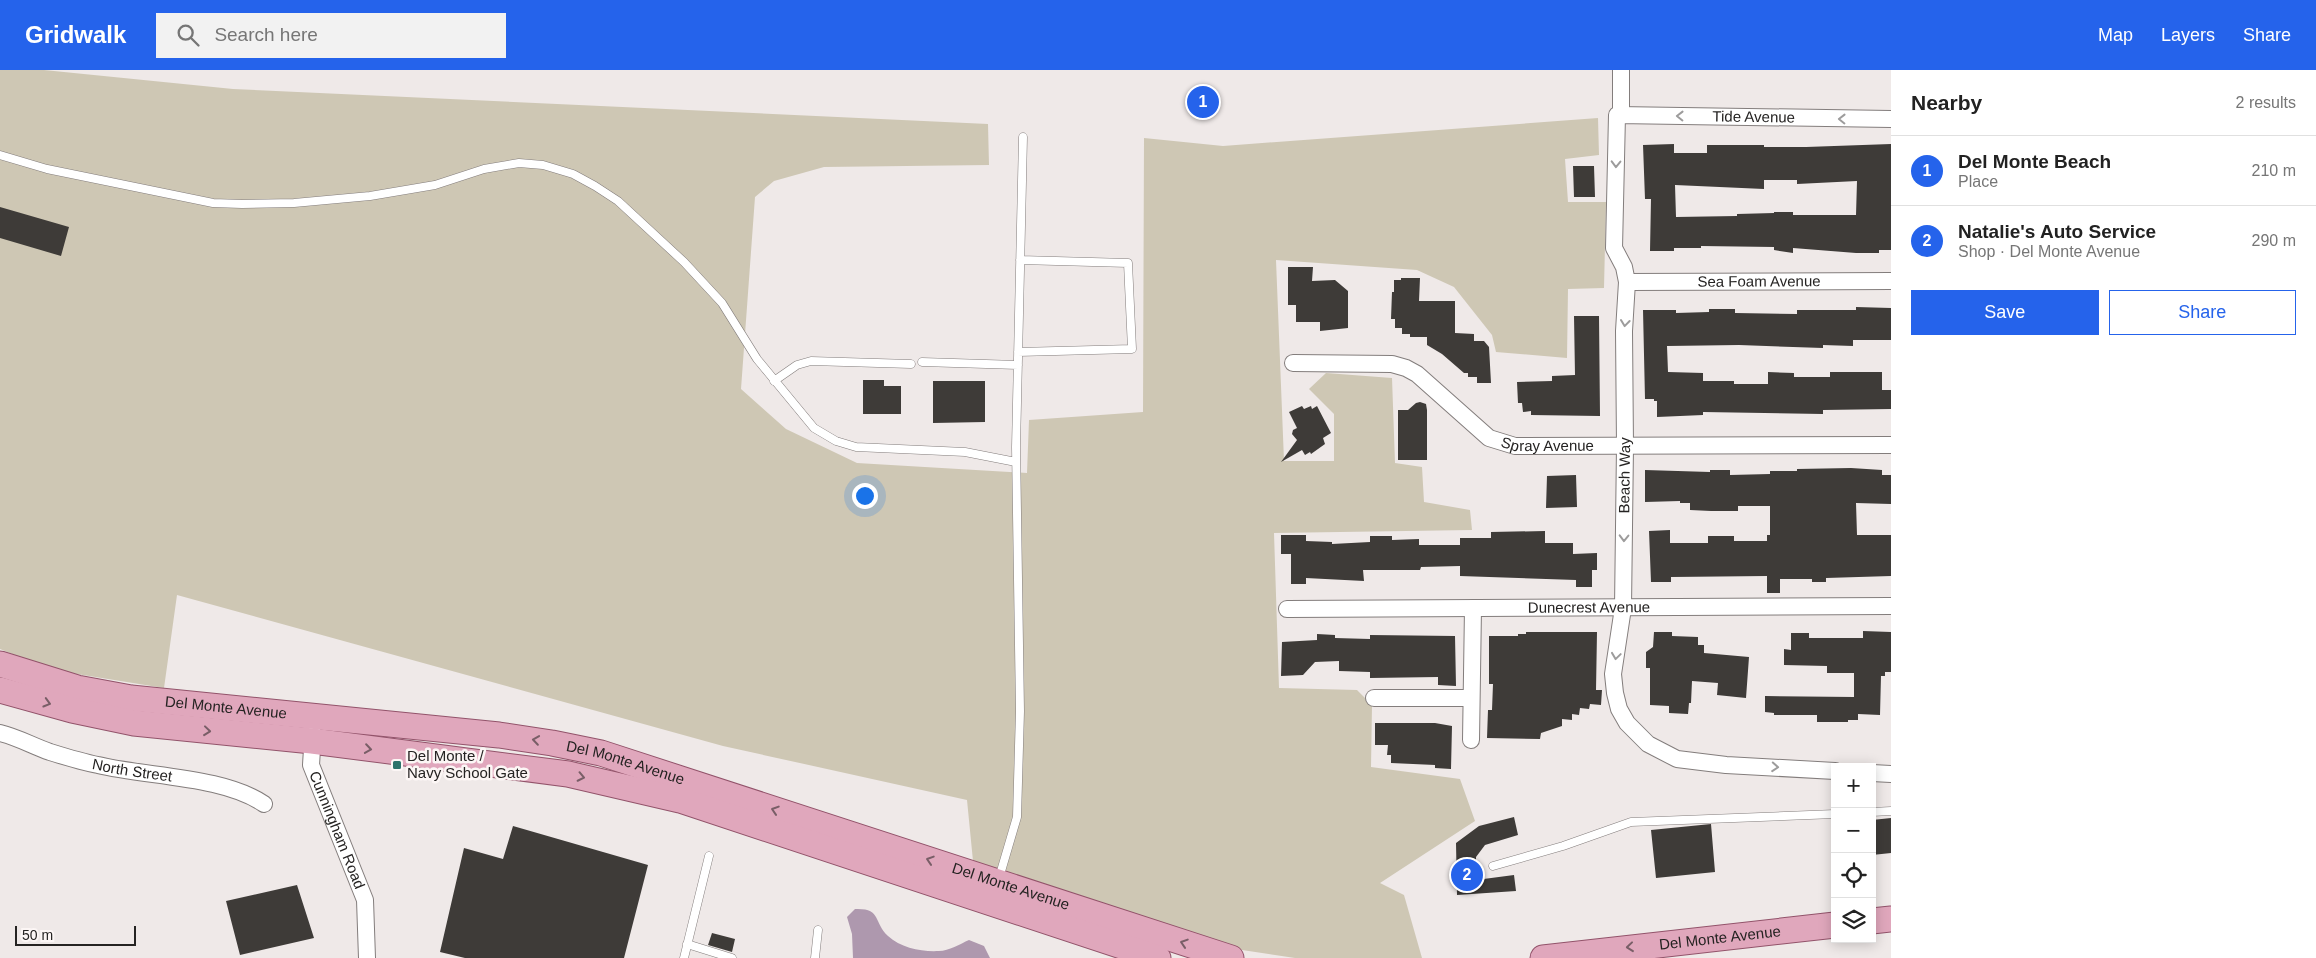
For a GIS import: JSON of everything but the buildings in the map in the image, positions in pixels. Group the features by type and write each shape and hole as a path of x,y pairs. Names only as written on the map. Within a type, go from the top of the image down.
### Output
{"main road":[{"name":"Del Monte Avenue","path":"0,664 77,688 131,698 499,735 601,753 1231,958"},
{"name":"Del Monte Avenue","path":"0,690 72,710 134,723 312,742 568,774 622,785 680,800 1158,958"},
{"path":"1876,921 1891,919"},
{"name":"Del Monte Avenue","path":"1543,958 1831,925"}],"street":[{"name":"Beach Way","path":"1621,70 1614,248 1624,267 1627,282 1624,331 1626,446 1623,608 1613,674 1615,692 1627,723 1648,744 1677,759 1726,765 1831,771"},
{"name":"Tide Avenue","path":"1619,115 1891,119"},
{"name":"Sea Foam Avenue","path":"1627,282 1891,281"},
{"name":"Spray Avenue","path":"1293,363 1392,364 1406,368 1417,374 1489,438 1516,446 1891,445"},
{"name":"Dunecrest Avenue","path":"1287,609 1891,606"},
{"path":"1471,740 1473,608"},
{"path":"1374,698 1471,698"},
{"name":"Cunningham Road","path":"314,715 311,765 365,900 370,953"},
{"name":"North Street","path":"0,733 78,760 113,768 172,776 225,788 257,799 264,804"},
{"path":"1876,773 1891,774"}],"lane":[{"path":"998,882 1017,817 1020,711 1016,462 1022,137"},
{"path":"0,155 47,169 208,202 242,204 294,203 370,196 435,185 484,169 520,164 543,165 573,174 618,201 684,262 722,303 757,359 814,428 836,441 856,447 965,452 1016,462"},
{"path":"1018,352 1132,349 1128,262 1020,260"},
{"path":"774,381 797,365 811,361 911,364"},
{"path":"922,362 1018,365"},
{"path":"1876,812 1891,811"},
{"path":"1492,866 1563,846 1631,822 1831,814"},
{"path":"684,958 709,856"},
{"path":"815,958 818,930"},
{"path":"687,944 732,958"}],"shaded area":[{"path":"0,70 44,70 233,89 988,124 989,165 824,167 774,181 755,197 741,389 786,429 857,463 1027,473 1029,420 1143,412 1144,138 1223,146 1598,118 1599,155 1565,159 1568,202 1606,202 1604,288 1568,289 1567,358 1496,352 1492,335 1454,287 1417,270 1276,260 1284,461 1334,461 1334,414 1309,389 1326,373 1392,378 1395,463 1422,467 1424,502 1470,510 1472,530 1274,533 1279,688 1357,690 1372,705 1371,767 1460,779 1475,821 1380,883 1404,895 1422,958 1295,958 1242,950 973,861 967,800 723,746 177,595 164,688 52,670 0,649"},
{"path":"855,909 864,909 873,913 883,931 899,944 926,951 943,951 969,940 984,946 990,958 853,958 852,934 847,917"}],"place":[{"name":"Del Monte Beach","path":"1203,102"},
{"name":"Del Monte / Navy School Gate","path":"397,765"},
{"name":"Natalie's Auto Service","path":"1467,875"}]}
